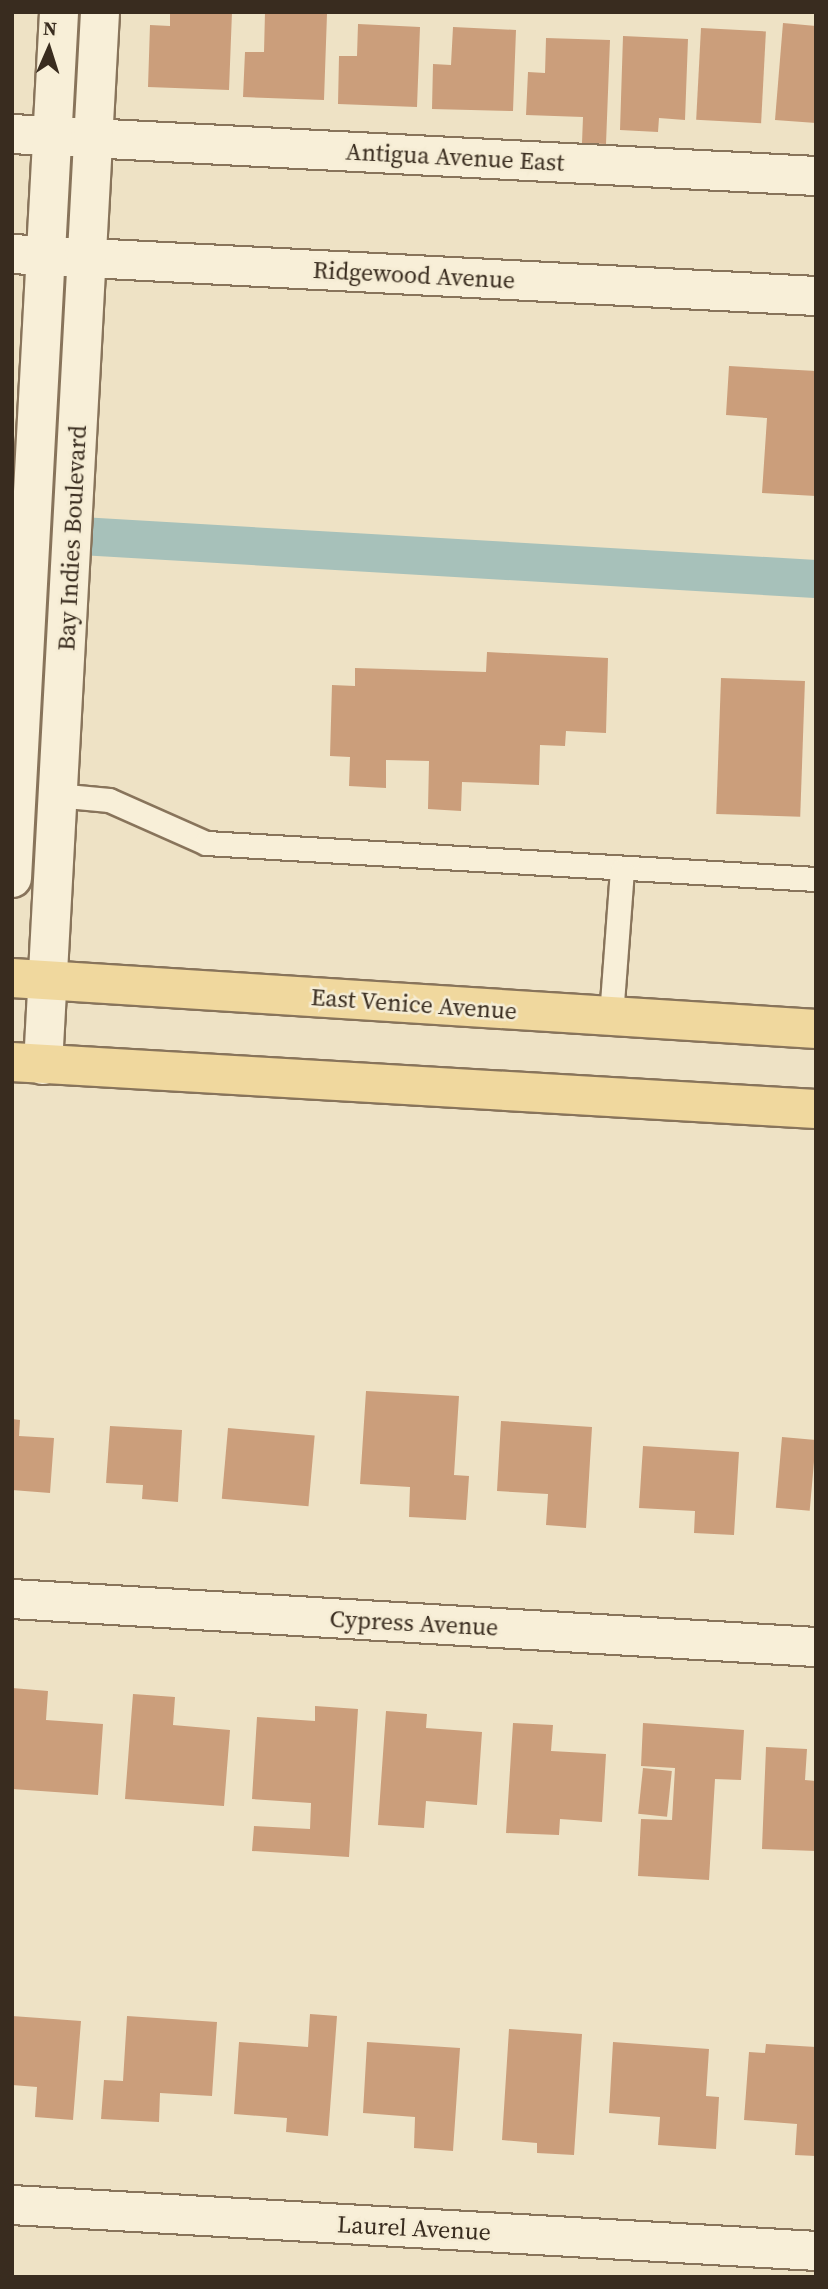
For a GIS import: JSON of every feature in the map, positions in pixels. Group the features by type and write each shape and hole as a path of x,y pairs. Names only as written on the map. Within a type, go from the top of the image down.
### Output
{"main road":[{"name":"East Venice Avenue","path":"29,980 816,1029"},
{"path":"27,1063 816,1109"}],"street":[{"name":"Bay Indies Boulevard","path":"12,878 37,453 30,255 54,136 59,12"},
{"name":"Bay Indies Boulevard","path":"27,1063 29,980 56,795 89,258 100,12"},
{"name":"Antigua Avenue East","path":"12,134 816,176"},
{"name":"Ridgewood Avenue","path":"30,255 816,296"},
{"name":"Cypress Avenue","path":"12,1599 816,1647"},
{"name":"Laurel Avenue","path":"12,2205 816,2251"}],"lane":[{"path":"56,795 109,800 206,843 622,870 816,879"},
{"path":"611,1016 622,870"}],"building":[{"path":"170,12 232,12 229,90 148,87 150,25 170,26"},
{"path":"265,12 327,14 324,100 243,97 245,52 264,52"},
{"path":"783,23 816,26 816,123 775,120"},
{"path":"358,24 420,27 417,107 338,104 339,56 357,56"},
{"path":"453,27 516,30 513,111 432,109 433,64 451,65"},
{"path":"701,28 766,31 761,123 696,120"},
{"path":"623,36 688,39 685,120 659,118 658,132 620,130"},
{"path":"546,38 610,40 606,144 582,143 583,117 526,115 528,72 545,73"},
{"path":"729,366 816,371 816,496 762,493 767,418 726,415"},
{"path":"487,652 608,658 606,733 566,731 565,746 540,745 539,785 462,782 461,811 428,809 429,761 386,760 386,788 349,786 350,757 330,756 332,685 355,686 355,668 486,672"},
{"path":"721,678 805,681 800,817 716,814"},
{"path":"366,1391 459,1396 454,1475 469,1476 466,1520 409,1517 410,1487 360,1484"},
{"path":"12,1419 20,1420 19,1436 54,1438 50,1493 12,1490"},
{"path":"501,1421 592,1427 586,1528 546,1525 548,1494 497,1491"},
{"path":"110,1426 182,1430 178,1502 142,1499 143,1485 106,1483"},
{"path":"228,1428 315,1436 308,1506 222,1499"},
{"path":"782,1437 816,1440 810,1511 776,1508"},
{"path":"643,1446 739,1452 734,1535 694,1533 695,1511 639,1508"},
{"path":"12,1688 48,1691 46,1720 103,1724 98,1795 12,1789"},
{"path":"133,1694 175,1697 173,1725 230,1730 224,1806 125,1799"},
{"path":"315,1706 358,1709 349,1857 252,1851 254,1826 310,1829 311,1803 252,1799 257,1717 315,1721"},
{"path":"386,1711 427,1714 426,1728 482,1732 477,1805 426,1801 424,1828 378,1825"},
{"path":"513,1723 553,1725 551,1751 606,1754 602,1822 560,1819 559,1835 506,1833"},
{"path":"643,1723 744,1730 741,1780 715,1779 709,1880 638,1876 641,1819 672,1820 675,1768 641,1766"},
{"path":"766,1747 807,1749 805,1780 816,1781 816,1851 762,1849"},
{"path":"643,1768 672,1771 667,1817 638,1814"},
{"path":"310,2014 337,2016 328,2136 286,2132 287,2118 234,2114 239,2042 308,2047"},
{"path":"12,2016 81,2021 73,2120 35,2117 37,2087 12,2085"},
{"path":"127,2016 217,2022 212,2096 160,2093 159,2122 101,2119 104,2080 123,2081"},
{"path":"509,2029 582,2034 574,2155 537,2153 537,2143 502,2140"},
{"path":"367,2042 460,2048 453,2151 414,2148 415,2117 363,2113"},
{"path":"613,2042 709,2049 706,2096 719,2097 716,2149 658,2145 660,2117 609,2113"},
{"path":"766,2044 816,2047 816,2156 795,2155 797,2124 744,2120 749,2052 765,2053"}],"waterway":[{"path":"12,532 816,579"}]}
